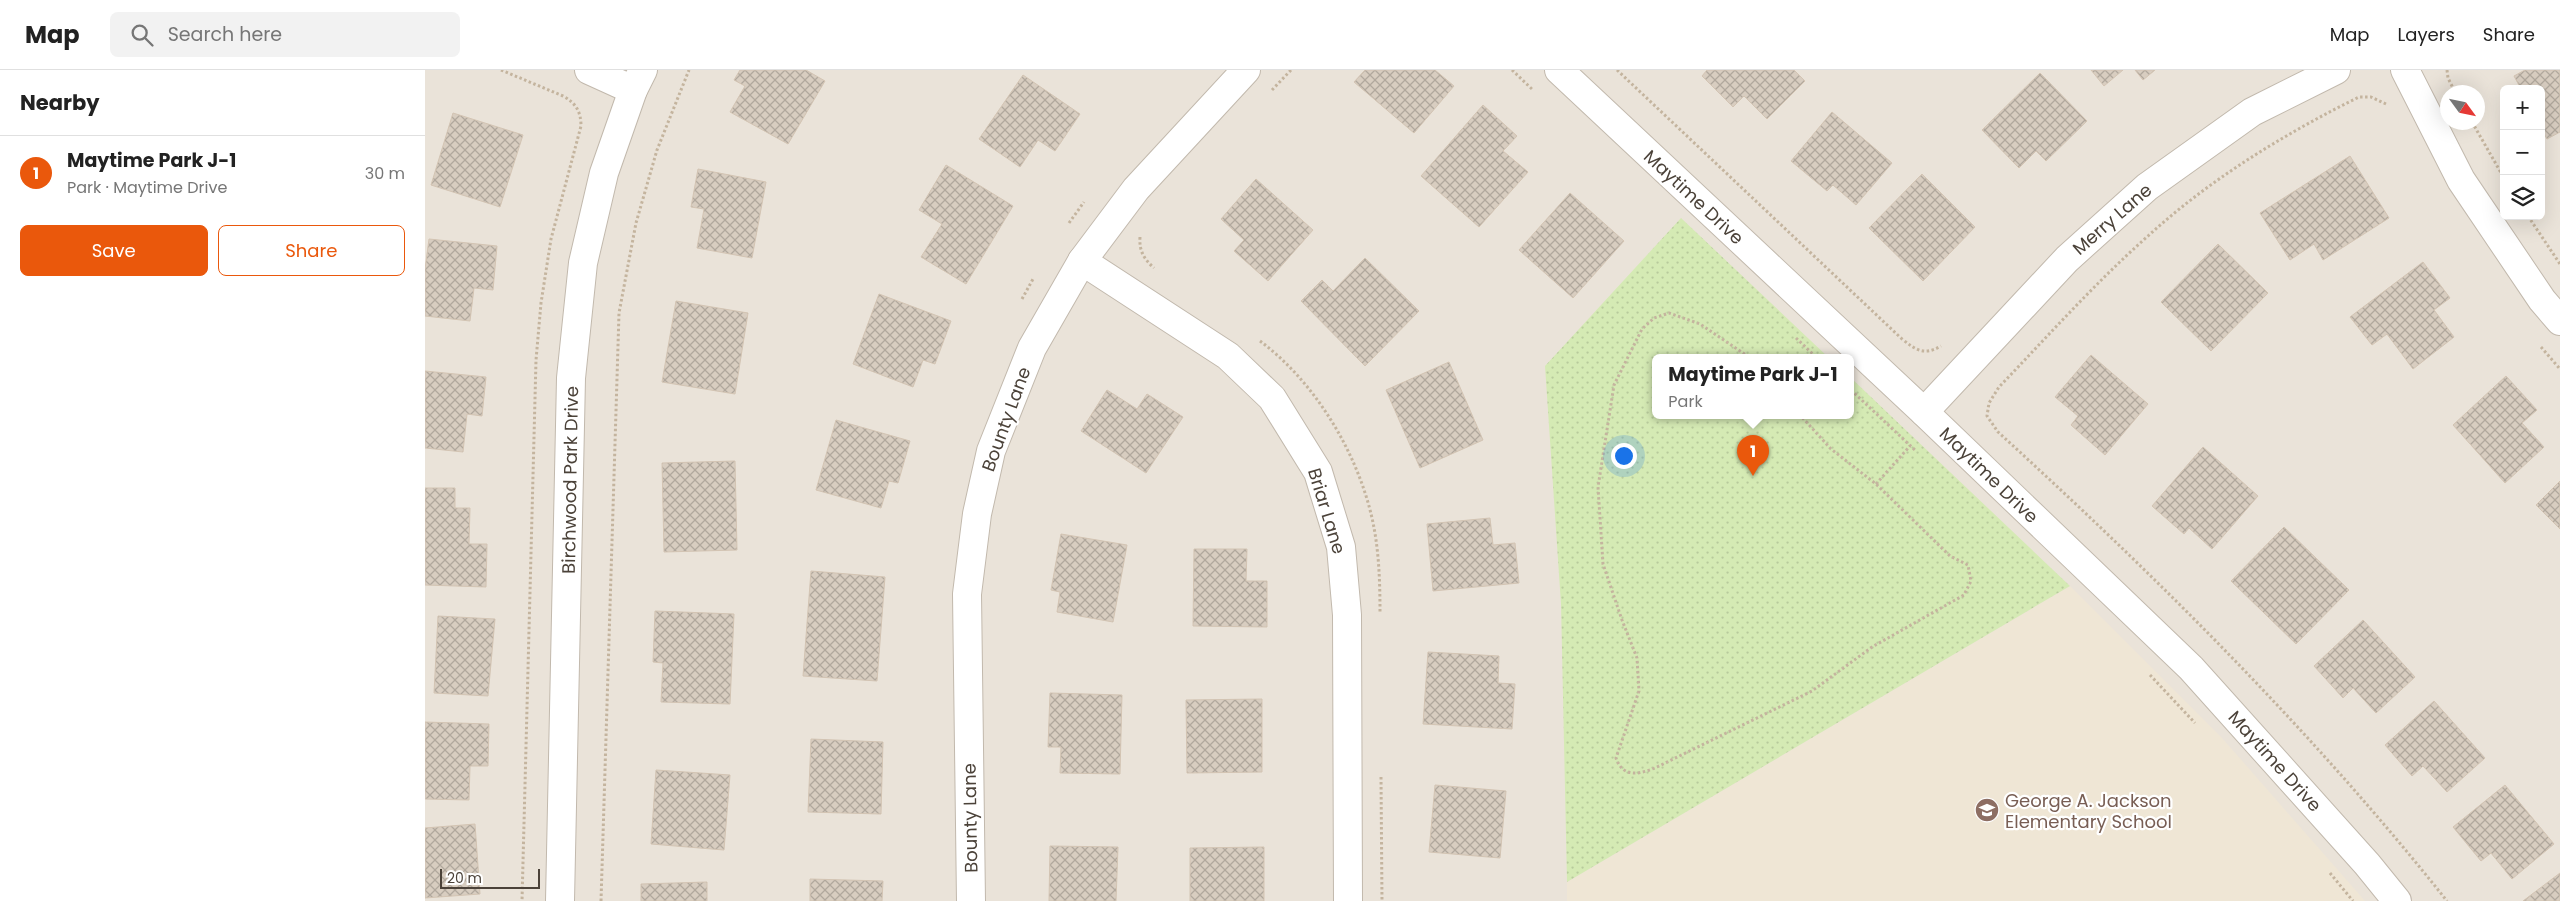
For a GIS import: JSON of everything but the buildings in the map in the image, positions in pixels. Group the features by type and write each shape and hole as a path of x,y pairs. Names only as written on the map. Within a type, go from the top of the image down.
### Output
{"street":[{"path":"589,70 638,80"},
{"name":"Bounty Lane","path":"971,901 967,594 977,514 991,451 1032,348 1082,261 1136,189 1246,70"},
{"name":"Maytime Drive","path":"1559,70 1924,412 2191,668 2367,864 2397,901"},
{"name":"Merry Lane","path":"1924,412 2067,259 2147,187 2252,112 2336,70"},
{"path":"2405,70 2461,180 2542,300 2560,321"},
{"name":"Birchwood Park Drive","path":"560,901 571,378 583,262 604,173 638,80"},
{"name":"Briar Lane","path":"1082,261 1228,356 1272,398 1318,472 1341,547 1347,615 1348,901"}],"path":[{"path":"501,70 563,96"},
{"path":"601,901 619,313 636,223 657,150 689,70"},
{"path":"1617,70 1902,339 1916,350 1925,352 1943,345"},
{"path":"2447,70 2452,85"},
{"path":"2390,107 2381,100 2371,96 2359,97 2254,156 2204,191 2148,235 2079,303 1999,387 1989,403 1987,416 1998,432 2103,528 2206,629 2307,737 2447,901"},
{"path":"2477,130 2502,175"},
{"path":"2531,220 2560,264"},
{"path":"1745,354 1700,324 1669,313 1654,318 1642,329 1614,385 1598,487 1603,564 1637,658 1639,691 1616,758 1619,767 1627,773 1640,774 1696,750 1812,691 1872,647 1964,595 1971,581 1968,565 1950,556 1876,484 1831,449 1803,419"},
{"path":"2538,343 2560,369"},
{"path":"1854,393 1917,452"},
{"path":"1876,484 1910,446"},
{"path":"2147,672 2199,727"},
{"path":"2328,871 2353,901"}],"shaded area":[{"path":"425,70 2560,70 2560,901 425,901"},
{"name":"George A. Jackson Elementary School","path":"2070,586 2222,738 2365,901 1567,901 1567,882"}],"green space":[{"path":"1681,218 1825,354 1652,354 1652,419 1854,419 1854,381 2070,586 1567,882 1561,604 1545,366"}],"place":[{"name":"Maytime Park J-1","path":"1753,476"},
{"name":"George A. Jackson Elementary School","path":"1987,810"}]}
